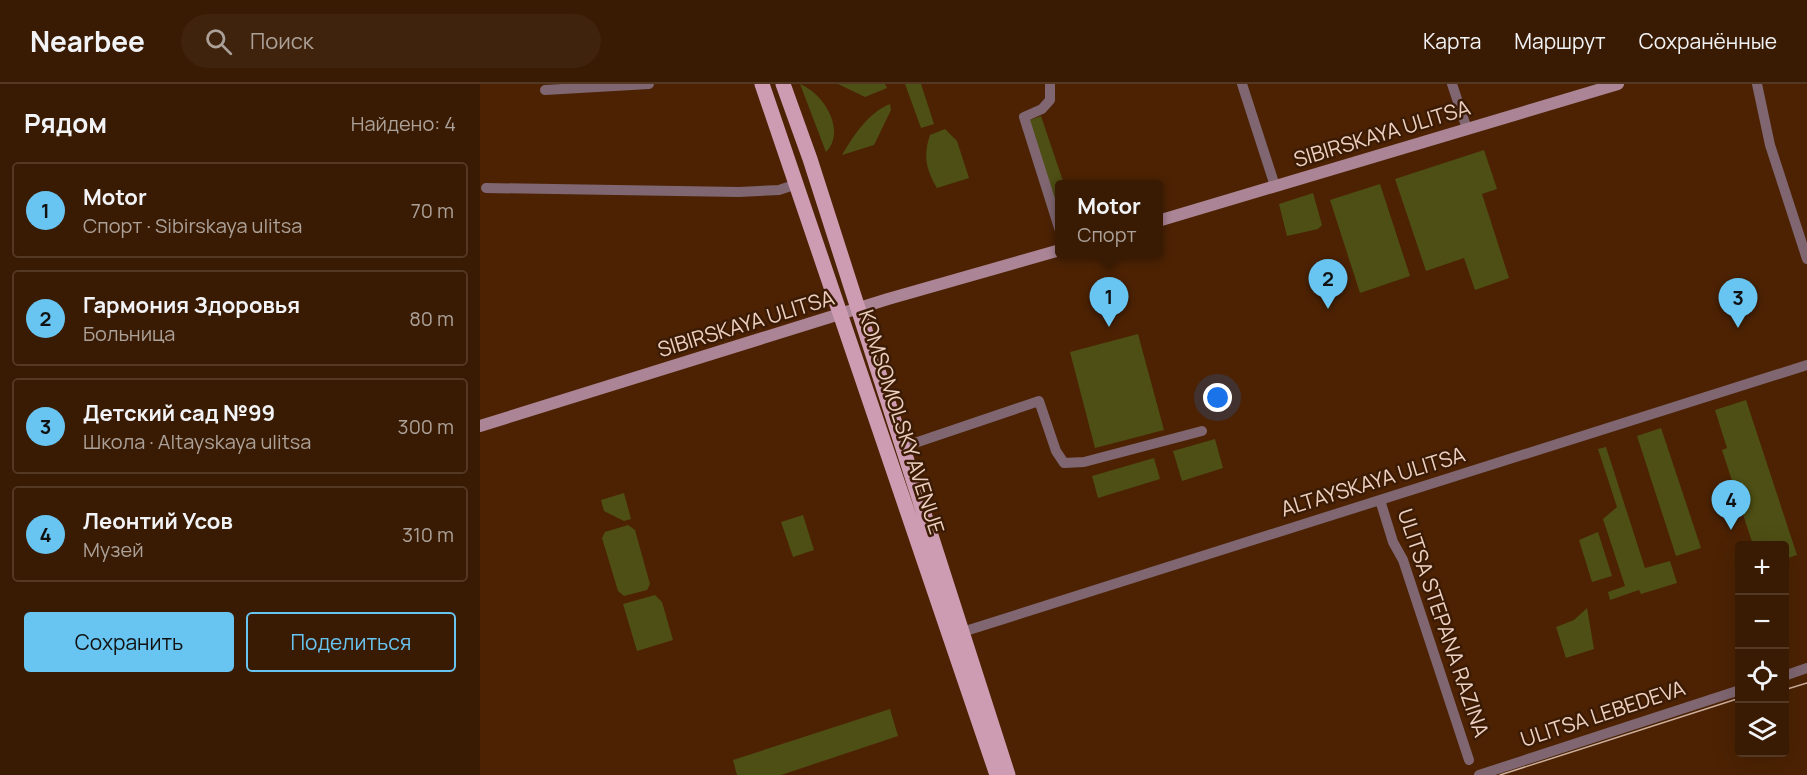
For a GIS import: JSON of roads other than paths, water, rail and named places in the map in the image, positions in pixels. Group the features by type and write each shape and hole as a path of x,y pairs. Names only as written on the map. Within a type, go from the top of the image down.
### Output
{"main road":[{"name":"KOMSOMOLSKY AVENUE","path":"762,84 1008,775"},
{"name":"KOMSOMOLSKY AVENUE","path":"783,84 810,159 903,447 997,775"},
{"name":"SIBIRSKAYA ULITSA","path":"1163,220 1618,84"},
{"name":"SIBIRSKAYA ULITSA","path":"480,426 842,314 1055,251"}],"street":[{"path":"545,90 649,84"},
{"path":"1050,84 1050,100 1042,109 1024,117 1055,218"},
{"path":"1242,84 1275,186"},
{"path":"1452,84 1467,129"},
{"path":"1757,84 1770,145 1807,259"},
{"path":"486,188 739,192 779,190 797,184"},
{"name":"ALTAYSKAYA ULITSA","path":"956,634 1807,365"},
{"path":"903,447 1039,401 1056,451 1064,463 1084,462 1202,432"},
{"name":"ULITSA STEPANA RAZINA","path":"1380,500 1393,542 1403,560 1469,760"},
{"path":"1789,675 1807,668"},
{"name":"ULITSA LEBEDEVA","path":"1479,775 1735,692"}],"tram line":[{"path":"1789,688 1807,683"},
{"path":"1500,775 1735,700"}],"place":[{"name":"Гармония Здоровья","path":"1328,309"},
{"name":"Motor","path":"1109,327"},
{"name":"Детский сад №99","path":"1738,328"},
{"name":"Леонтий Усов","path":"1731,530"}]}
